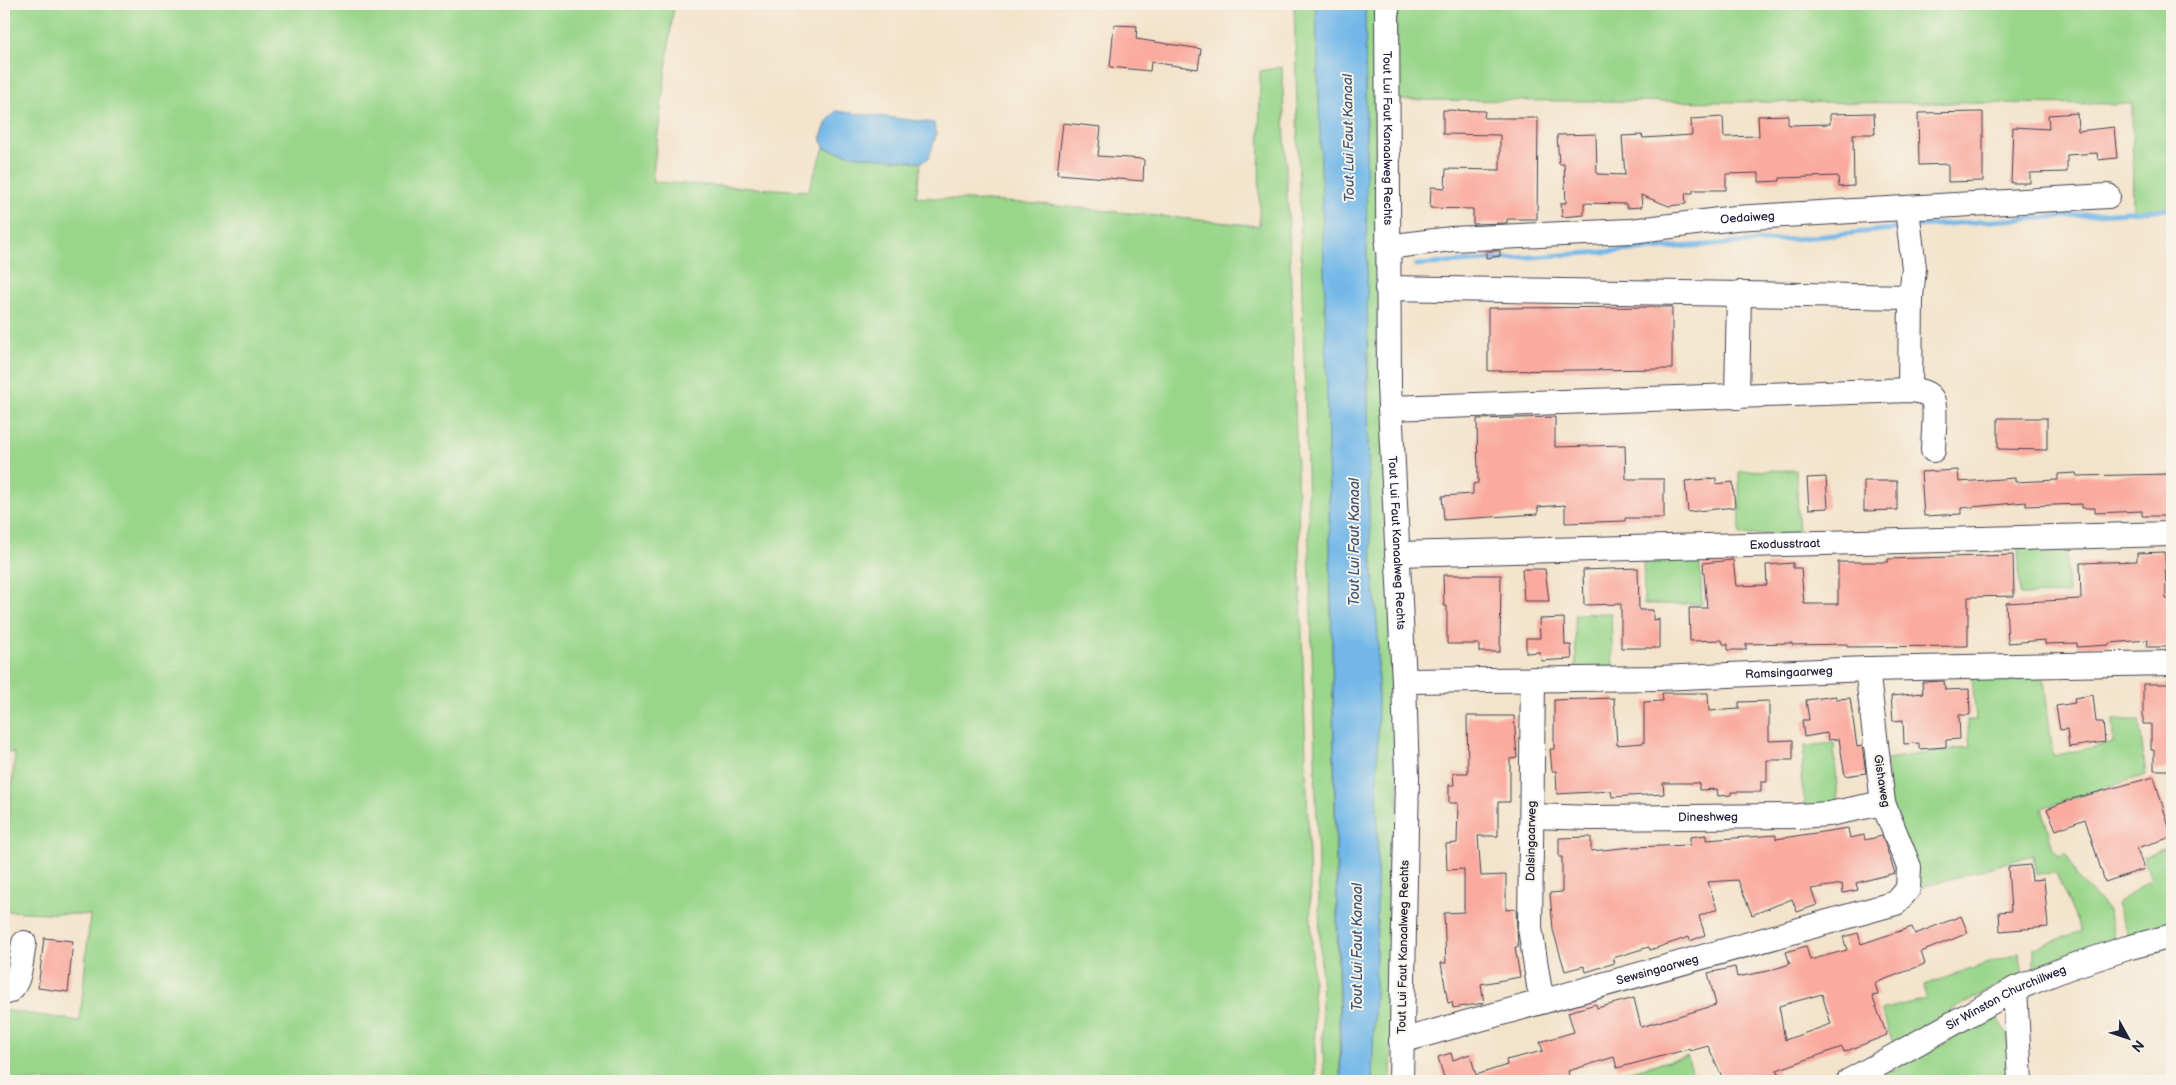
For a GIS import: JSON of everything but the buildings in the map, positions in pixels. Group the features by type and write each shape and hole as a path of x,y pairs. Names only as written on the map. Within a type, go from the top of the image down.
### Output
{"street":[{"name":"Tout Lui Faut Kanaalweg Rechts","path":"1387,4 1387,288 1390,408 1407,777 1400,1081"},
{"name":"Oedaiweg","path":"1387,247 1451,239 1631,231 1735,218 2108,196"},
{"path":"1907,209 1914,261 1911,297 1910,390"},
{"path":"1387,288 1911,297"},
{"path":"1737,397 1739,293"},
{"path":"1390,408 1910,390 1924,392 1932,398 1934,407 1933,450"},
{"name":"Exodusstraat","path":"1397,554 2172,534"},
{"name":"Ramsingaarweg","path":"1404,681 1659,678 1867,669 2172,663"},
{"name":"Gishaweg","path":"1867,669 1883,803 1909,867 1908,889"},
{"name":"Dalsingaarweg","path":"1533,679 1530,928 1539,986 1544,1001"},
{"name":"Dineshweg","path":"1532,816 1593,818 1806,815 1829,814 1883,803"},
{"name":"Sewsingaarweg","path":"1401,1041 1896,903 1908,889"},
{"name":"Sir Winston Churchillweg","path":"1849,1081 2015,990 2067,968 2127,948 2172,936"},
{"path":"4,993 12,989 16,983 24,943"},
{"path":"2015,990 2020,1081"}],"green space":[{"path":"4,4 674,4 652,182 808,191 824,148 852,155 921,162 916,197 1039,204 1259,226 1260,71 1282,67 1292,308 1316,1081 4,1081 4,1010 80,1021 90,915 4,911 4,876 15,753 4,752"},
{"path":"1294,4 1316,4 1325,300 1340,1081 1324,1081"},
{"path":"1365,4 1377,4 1399,760 1391,1081 1372,1081 1377,923 1378,635 1369,518"},
{"path":"1396,4 2172,4 2172,209 2133,211 2132,104 1396,100"},
{"path":"1796,470 1799,534 1740,535 1739,471"},
{"path":"2066,543 2068,594 2020,595 2018,547"},
{"path":"1699,552 1702,604 1644,604 1643,553"},
{"path":"1611,613 1613,669 1576,670 1575,614"},
{"path":"2043,672 2053,756 2113,743 2113,720 2139,720 2146,775 2042,808 2053,849 2059,856 2066,853 2078,879 2096,896 2108,911 2115,939 2081,948 2034,969 2034,948 2081,931 2056,873 2037,874 2033,855 1915,889 1889,801 1886,759 1970,747 1967,720 1976,720 1972,677"},
{"path":"1834,743 1838,803 1806,808 1801,778 1805,746"},
{"path":"2172,846 2172,922 2128,935 2116,904 2151,879 2143,856"},
{"path":"2019,953 2023,973 1893,1043 1881,1010 1926,999 1924,985"},
{"path":"1996,1016 2008,1036 2010,1081 1872,1081"},
{"path":"1687,1056 1695,1081 1594,1081"}],"water":[{"name":"Tout Lui Faut Kanaal","path":"1316,4 1365,4 1369,518 1378,635 1377,923 1372,1081 1341,1081 1325,300"},
{"path":"836,111 934,123 936,135 929,158 921,162 852,155 824,148 821,137 827,122"}],"waterway":[{"path":"1918,226 2172,209"},
{"path":"1416,265 1794,239 1903,228"}]}
